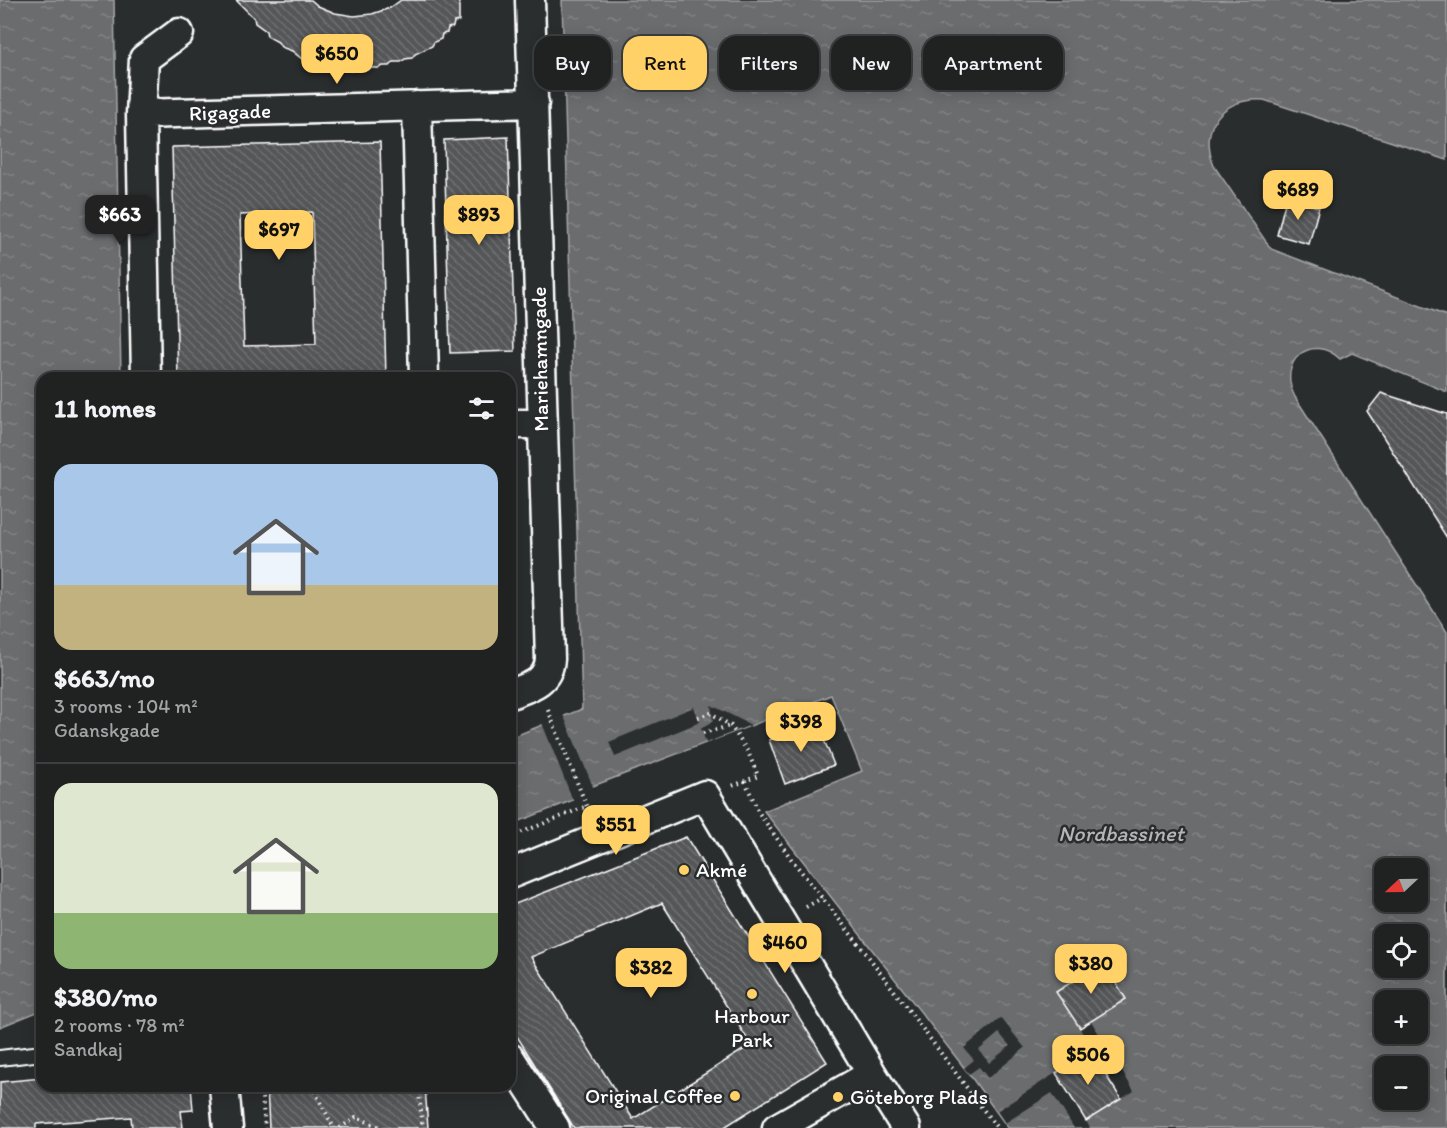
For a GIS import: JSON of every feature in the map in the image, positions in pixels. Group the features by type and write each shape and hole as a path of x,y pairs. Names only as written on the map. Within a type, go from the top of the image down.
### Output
{"street":[{"name":"Mariehamngade","path":"516,691 541,681 549,666 530,0"},
{"path":"146,372 141,114 144,59 179,33"},
{"name":"Rigagade","path":"141,114 534,104"},
{"path":"417,106 424,372"},
{"path":"516,424 542,424"},
{"path":"516,872 705,795 906,1128"},
{"path":"516,1067 555,1128"},
{"path":"777,1128 872,1074"},
{"path":"225,1092 228,1128"}],"lane":[{"path":"0,1058 36,1054"}],"path":[{"path":"516,835 587,806 549,711"},
{"path":"698,717 711,713 731,726 748,752 758,776 705,795"},
{"path":"703,733 731,726"},
{"path":"745,781 759,813 792,860 881,973 997,1128"},
{"path":"803,908 822,898"},
{"path":"262,1092 265,1128"},
{"path":"315,1092 334,1128"},
{"path":"419,1092 423,1128"},
{"path":"340,1128 356,1117 381,1128"}],"water":[{"path":"0,0 114,0 121,372 36,372 36,1012 0,1027"},
{"name":"Nordbassinet","path":"562,0 1447,0 1447,160 1264,100 1249,100 1226,109 1212,127 1209,138 1214,166 1271,249 1447,316 1447,392 1352,353 1340,359 1329,351 1318,348 1300,354 1290,372 1290,384 1295,397 1447,632 1447,1128 1008,1128 969,1074 764,811 862,771 831,695 593,786 573,800 516,823 516,736 582,709 565,90 611,90 611,36 563,36"}],"pier":[{"path":"711,705 751,725 706,743 701,728 713,721"},
{"path":"694,707 700,722 615,757 609,742"},
{"path":"563,714 594,789 574,803 542,723"},
{"path":"1103,962 1126,999 1091,1021 1134,1091 1086,1121 1090,1128 1074,1128 1052,1093 1005,1123 997,1111 1093,1049 1056,992"},
{"path":"1001,1018 1025,1048 988,1078 979,1067 969,1074 964,1068 974,1060 964,1048","holes":["999,1033 1010,1046 989,1063 979,1050"]}],"building":[{"path":"236,0 311,0 318,6 335,13 354,16 372,14 390,8 401,0 459,0 459,21 454,22 453,27 448,28 447,33 442,34 441,39 412,58 394,62 390,66 367,70 355,68 351,71 339,67 335,69 323,64 318,65 281,47 278,42 267,36 266,31 255,23 254,18"},
{"path":"508,137 515,351 450,353 444,140"},
{"path":"380,142 386,372 178,372 172,147","holes":["312,212 316,344 244,346 240,215"]},
{"path":"1286,199 1319,207 1309,244 1277,235"},
{"path":"1381,393 1447,414 1447,538 1367,411"},
{"path":"817,722 834,765 785,784 769,740"},
{"name":"Harbour Park","path":"686,837 827,1062 723,1128 574,1128 516,1035 516,904","holes":["662,903 751,1045 633,1119 531,957"]},
{"path":"1103,962 1126,999 1080,1028 1056,992"},
{"path":"1091,1051 1121,1099 1086,1121 1056,1073"},
{"path":"36,1079 36,1092 192,1092 193,1110 181,1111 183,1128 132,1128 131,1117 36,1124 36,1128 0,1128 0,1082"},
{"path":"267,1092 425,1092 428,1128 269,1128"}],"place":[{"name":"Akmé","path":"684,870"},
{"name":"Harbour Park","path":"752,994"},
{"name":"Original Coffee","path":"735,1096"},
{"name":"Göteborg Plads","path":"838,1097"}]}
